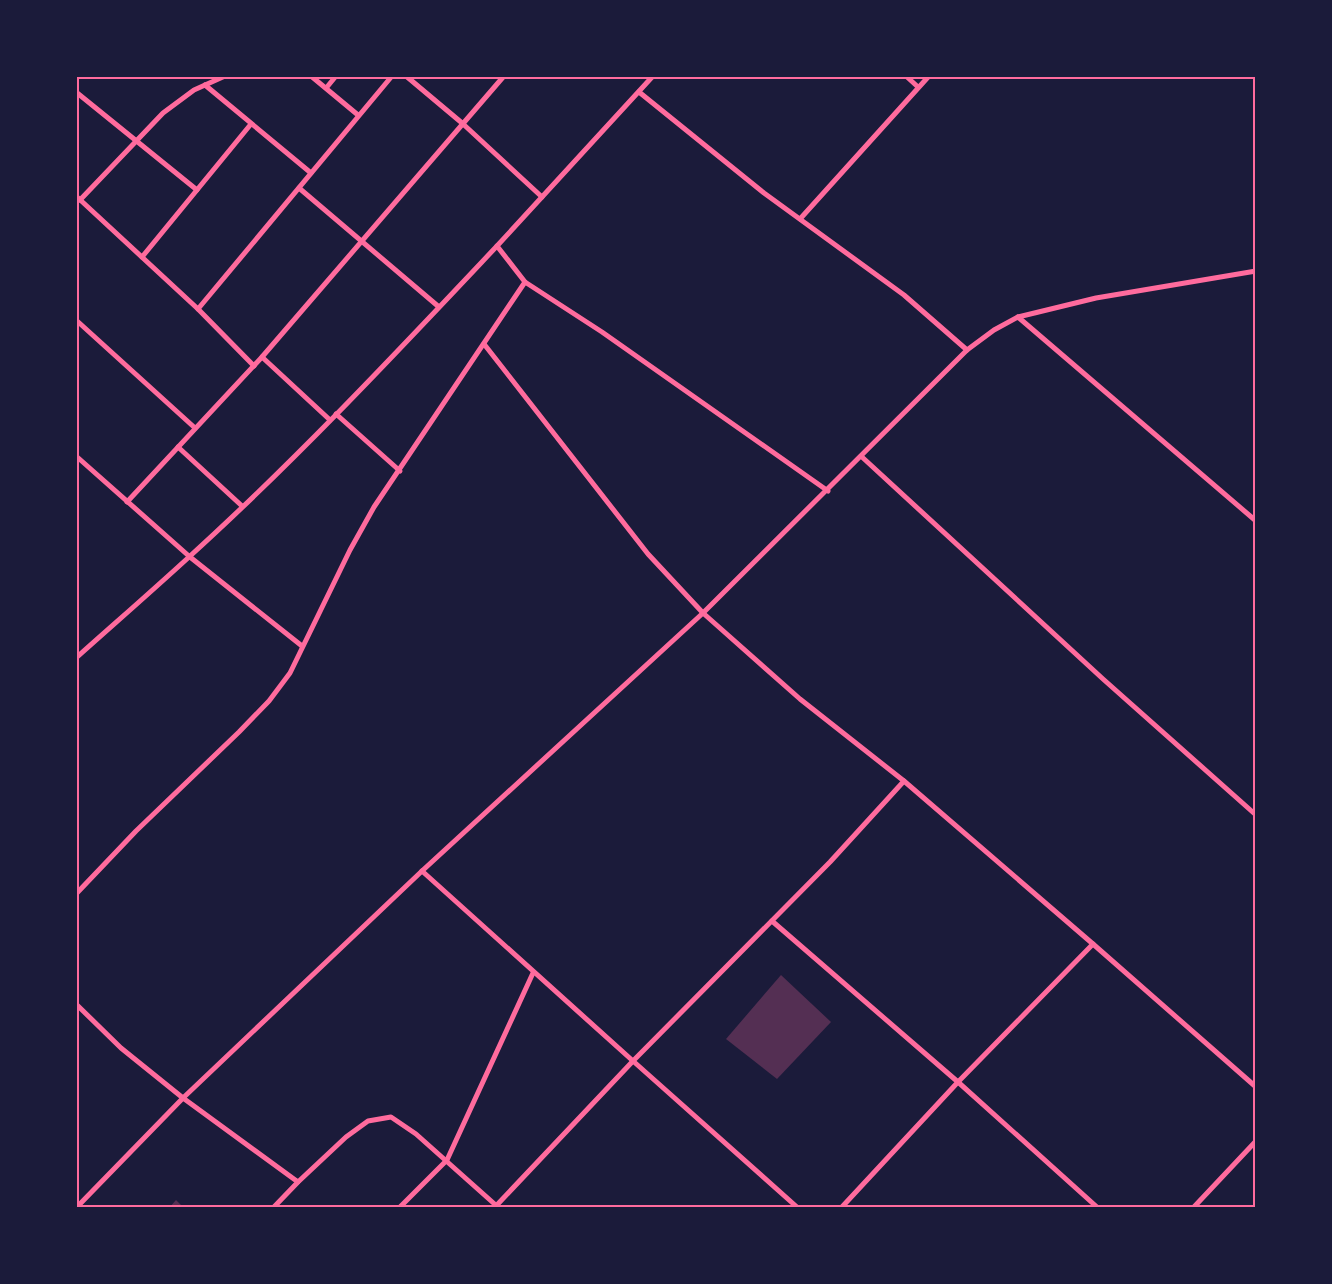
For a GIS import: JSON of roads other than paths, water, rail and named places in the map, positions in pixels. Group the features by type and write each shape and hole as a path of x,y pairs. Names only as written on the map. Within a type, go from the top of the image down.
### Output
{"street":[{"path":"224,76 180,98 136,138 78,198 198,309 254,366"},
{"path":"311,76 327,87 358,115"},
{"path":"327,87 336,76"},
{"path":"198,309 392,76"},
{"path":"406,76 462,123 542,197"},
{"path":"76,658 190,557 336,414 497,246 653,76"},
{"path":"906,76 918,87"},
{"path":"800,219 929,76"},
{"path":"128,502 194,428 262,357 502,77"},
{"path":"205,84 311,173"},
{"path":"76,92 136,138 197,190"},
{"path":"639,92 764,192 904,295 967,350"},
{"path":"142,257 251,124"},
{"path":"299,188 439,307"},
{"path":"497,246 525,282 618,344 828,491"},
{"path":"76,1208 183,1098 422,871 703,613 828,491 967,350 994,330 1018,317 1096,298 1256,272"},
{"path":"76,894 136,831 269,701 290,673 350,550 374,507 400,471 525,282"},
{"path":"1018,317 1256,521"},
{"path":"76,320 194,428"},
{"path":"484,344 648,554 703,613 800,699 904,781 1256,1087"},
{"path":"262,357 330,420"},
{"path":"336,414 400,471"},
{"path":"178,447 242,506"},
{"path":"76,456 190,557 302,646"},
{"path":"862,457 1103,679 1256,815"},
{"path":"273,1208 346,1137 368,1121 391,1117 447,1160 497,1207 634,1061 772,921 904,781"},
{"path":"422,871 533,973 798,1208"},
{"path":"772,921 958,1082 1098,1208"},
{"path":"841,1208 958,1082 1093,944"},
{"path":"399,1208 447,1160 533,973"},
{"path":"76,1004 121,1048 183,1098 298,1182"},
{"path":"1193,1208 1256,1141"}]}
